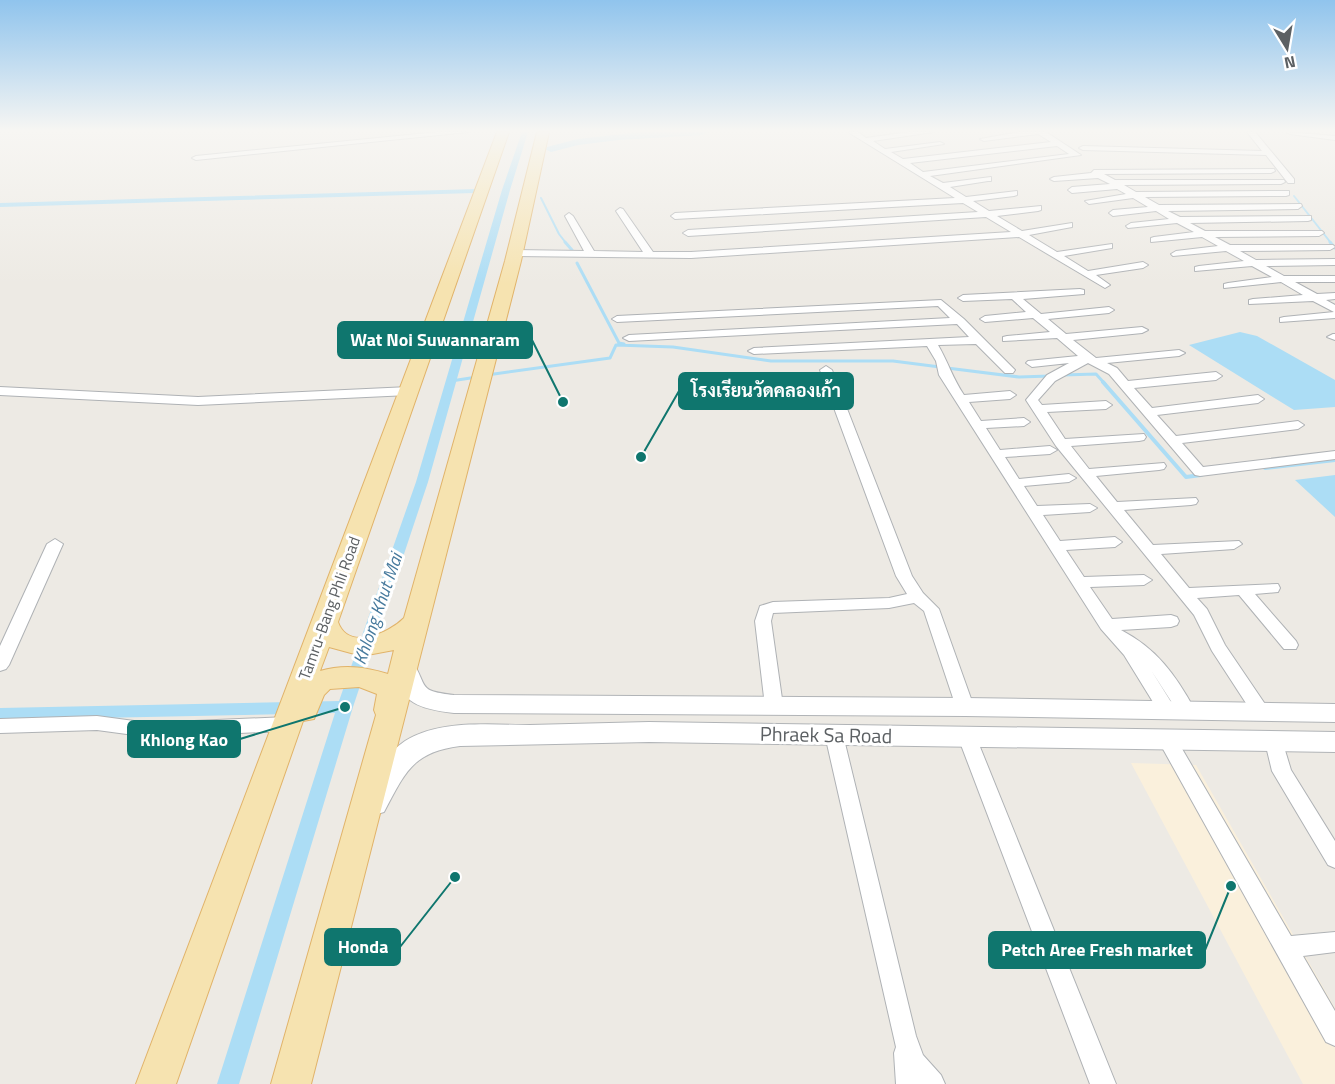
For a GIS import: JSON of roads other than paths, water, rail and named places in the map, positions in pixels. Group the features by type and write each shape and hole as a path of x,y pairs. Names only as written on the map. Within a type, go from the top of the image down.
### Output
{"main road":[{"name":"Tamru-Bang Phli Road","path":"156,1084 265,784 302,705 324,621 485,183"},
{"path":"291,1084 361,826 394,663 417,620 515,253 531,183"},
{"path":"324,621 327,631 343,643 368,646 394,663"},
{"path":"302,705 394,663"},
{"path":"351,861 363,798 392,696 394,663"},
{"name":"Phraek Sa Road","path":"394,663 410,689 421,697 444,703 468,705 965,707 1335,713"},
{"path":"460,736 468,705"},
{"name":"Phraek Sa Road","path":"361,826 400,760 407,753 434,740 460,736 649,732 1335,742"}],"street":[{"path":"937,183 1105,285"},
{"path":"942,186 968,183"},
{"path":"1114,183 1335,309"},
{"path":"1072,190 1117,184 1233,183"},
{"path":"704,252 672,212 964,200 1014,193"},
{"path":"1089,201 1135,195 1286,193"},
{"path":"1113,213 1160,208 1298,206"},
{"path":"688,233 988,214 1038,208"},
{"path":"620,211 649,252"},
{"path":"568,216 589,252"},
{"path":"1131,226 1180,220 1308,218"},
{"path":"515,253 719,252 1020,234 1070,225"},
{"path":"1154,240 1204,234 1319,232"},
{"path":"1055,255 1109,246"},
{"path":"1176,254 1228,248 1330,247"},
{"path":"1199,269 1254,263 1335,262"},
{"path":"1087,274 1143,265"},
{"path":"1228,286 1283,279 1335,279"},
{"path":"963,298 1080,292"},
{"path":"1014,296 1092,360 1113,371 1200,472 1335,455"},
{"path":"1253,302 1335,296"},
{"path":"617,319 941,303 1009,370"},
{"path":"985,319 1109,310"},
{"path":"785,311 805,349"},
{"path":"1284,320 1335,315"},
{"path":"629,338 960,321"},
{"path":"1007,339 1142,330"},
{"path":"754,351 979,340"},
{"path":"931,343 961,399 1110,629 1177,710"},
{"path":"1032,363 1179,353"},
{"path":"1092,360 1066,369 1051,378 1032,400 1056,447 1087,473 1201,613 1218,648 1262,712"},
{"path":"825,370 904,576 917,597 931,609 965,707"},
{"path":"1126,385 1216,376"},
{"path":"0,391 198,401 409,391"},
{"path":"961,399 1010,395"},
{"path":"1149,412 1257,399"},
{"path":"1038,409 1106,405"},
{"path":"978,425 1024,422"},
{"path":"1173,440 1298,425"},
{"path":"997,454 1138,437"},
{"path":"1087,473 1159,466"},
{"path":"1016,483 1069,478"},
{"path":"1114,506 1191,501"},
{"path":"1034,511 1090,508"},
{"path":"1057,546 1115,542"},
{"path":"0,665 55,544"},
{"path":"1149,550 1234,544"},
{"path":"1081,582 1144,580"},
{"path":"1185,594 1272,588"},
{"path":"1243,590 1290,645"},
{"path":"774,706 763,621 766,610 773,607 889,603 917,597"},
{"path":"1110,629 1171,621"},
{"path":"0,726 98,723 149,730 302,705"},
{"path":"834,735 904,1036 909,1084"},
{"path":"967,737 1103,1084"},
{"path":"1167,740 1335,1034"},
{"path":"1274,742 1282,771 1335,859"},
{"path":"1284,947 1335,942"},
{"path":"904,1036 914,1063 932,1084"}],"water":[{"path":"1240,332 1257,336 1335,380 1335,407 1294,410 1189,345"},
{"path":"1335,475 1335,517 1295,480"}],"waterway":[{"name":"Khlong Khut Mai","path":"345,707 422,482 508,183"},
{"path":"0,205 474,191"},
{"path":"1294,196 1331,243"},
{"path":"541,198 566,243"},
{"path":"565,242 572,250"},
{"path":"1330,242 1335,248"},
{"path":"577,263 619,343 624,344"},
{"path":"487,375 610,358 616,345 673,347 771,361 893,361 940,367"},
{"path":"947,368 1019,377 1050,376"},
{"path":"1063,375 1096,374 1105,384"},
{"path":"451,381 477,377"},
{"path":"1103,382 1186,477 1201,475"},
{"path":"1265,468 1335,460"},
{"path":"0,714 345,707"},
{"name":"Khlong Khut Mai","path":"228,1084 345,707"}],"place":[{"name":"Wat Noi Suwannaram","path":"563,402"},
{"name":"โรงเรียนวัดคลองเก้า","path":"641,457"},
{"name":"Khlong Kao","path":"345,707"},
{"name":"Honda","path":"455,877"},
{"name":"Petch Aree Fresh market","path":"1231,886"}]}
